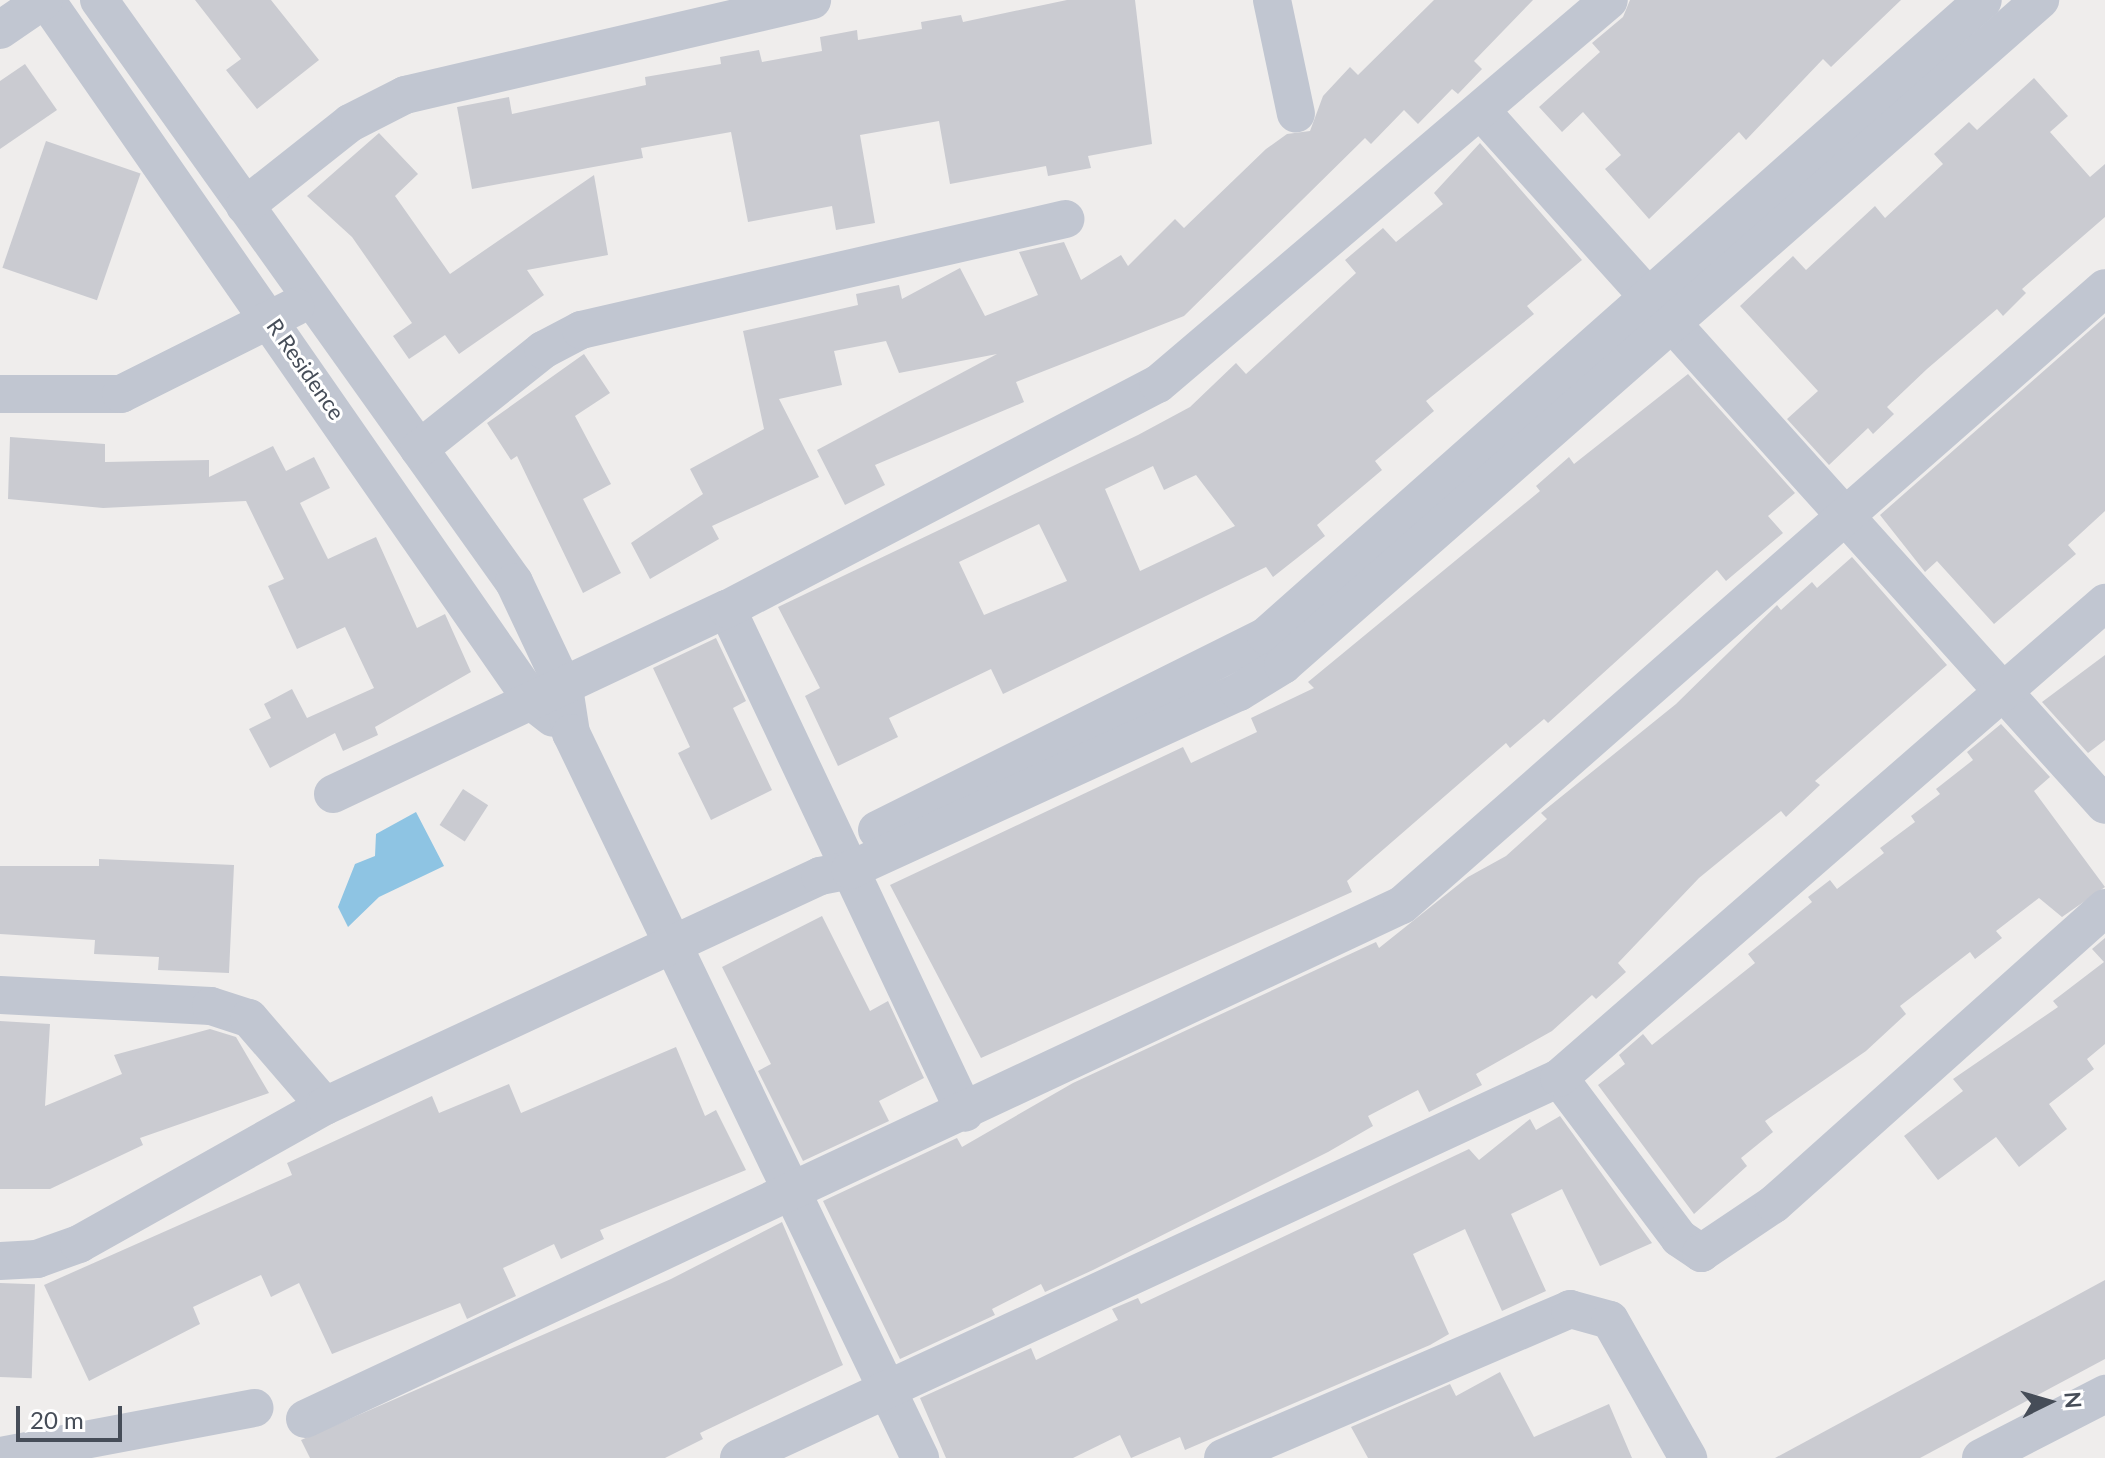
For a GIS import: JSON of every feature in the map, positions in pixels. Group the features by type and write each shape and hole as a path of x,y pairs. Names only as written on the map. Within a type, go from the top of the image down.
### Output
{"street":[{"path":"0,30 45,0"},
{"name":"R Residence","path":"45,0 273,322 549,695"},
{"path":"99,0 514,582 549,695 571,733 920,1458"},
{"path":"245,206 350,123 405,95 812,0"},
{"path":"1272,0 1296,114"},
{"path":"333,794 727,609 1158,384 1483,113 1609,0"},
{"path":"0,1261 37,1259 79,1244 325,1106 837,864 1266,636 1646,293 1983,0"},
{"path":"837,864 1239,692 1283,665 2040,0"},
{"path":"1908,66 1935,92"},
{"path":"1483,113 2006,691 2105,805"},
{"path":"419,449 543,350 581,330 1065,219"},
{"path":"305,1419 794,1194 1402,905 2105,288"},
{"path":"0,394 121,394 273,322 310,296"},
{"path":"739,1458 887,1385 1559,1078 2105,603"},
{"path":"727,609 837,864 965,1113"},
{"path":"1226,656 1239,692"},
{"path":"1559,1078 1679,1238 1701,1253 1774,1204 2105,908"},
{"path":"0,995 211,1006 249,1018 325,1106"},
{"path":"1223,1458 1570,1309 1610,1320 1688,1458"},
{"path":"1981,1458 2105,1394"},
{"path":"0,1456 255,1408"}],"water":[{"path":"416,812 444,866 379,897 348,927 338,907 355,864 375,856 376,834"}],"building":[{"path":"195,0 271,0 319,60 257,109 226,70 241,59"},
{"path":"1067,0 1135,0 1152,144 1088,156 1091,168 1048,176 1046,166 950,184 939,121 860,135 875,223 836,230 832,206 748,222 731,132 641,148 643,158 472,189 457,107 509,97 512,114 646,85 645,77 721,64 720,57 759,50 762,62 822,51 820,37 857,30 858,40 922,29 921,22 961,15 963,22"},
{"path":"1434,0 1533,0 1474,61 1482,69 1458,94 1452,89 1418,124 1404,110 1371,144 1365,138 1184,316 1016,382 1024,402 875,465 885,485 845,505 817,450 997,354 899,373 886,341 834,351 842,385 779,399 819,477 712,526 719,539 650,579 631,543 703,494 690,469 764,429 743,331 858,305 856,294 899,285 902,299 960,268 985,316 1038,295 1019,252 1064,242 1081,280 1121,255 1128,266 1175,219 1184,228 1266,149 1287,134 1310,131 1323,96 1350,67 1358,75"},
{"path":"1630,0 1901,0 1831,67 1823,59 1746,140 1739,132 1649,219 1605,169 1621,155 1583,112 1562,132 1539,107 1600,52 1592,43 1623,17"},
{"path":"25,64 57,110 0,149 0,81"},
{"path":"2034,78 2068,116 2050,132 2090,177 2105,164 2105,217 2022,289 2026,293 2003,316 1997,309 1927,369 1887,407 1894,414 1873,434 1868,428 1829,465 1787,419 1818,391 1740,306 1793,256 1806,270 1875,206 1885,218 1943,164 1934,154 1969,122 1977,130"},
{"path":"379,133 418,174 395,196 450,274 594,175 608,255 527,270 544,295 459,354 445,335 409,359 393,336 412,323 352,237 307,196"},
{"path":"46,141 141,174 97,300 2,268"},
{"path":"1480,143 1582,260 1527,306 1534,314 1426,401 1434,411 1375,461 1382,470 1317,525 1325,536 1273,577 1266,567 1003,694 991,669 889,718 898,737 838,766 805,696 820,688 778,607 1138,435 1190,407 1236,363 1246,374 1356,273 1345,260 1383,228 1396,242 1443,204 1434,193","holes":["1153,466 1164,490 1196,475 1235,526 1140,571 1105,489","1039,524 1067,581 984,615 959,562"]},
{"path":"2105,317 2105,511 2068,545 2076,554 1994,624 1937,561 1925,572 1880,515"},
{"path":"584,354 610,393 575,416 611,484 583,499 621,573 583,593 517,456 511,460 487,423"},
{"path":"1688,374 1795,493 1768,516 1783,533 1726,581 1717,570 1548,723 1544,719 1510,748 1506,743 1347,881 1352,892 981,1058 890,885 1183,747 1191,763 1257,732 1251,718 1314,688 1308,682 1540,491 1536,486 1569,457 1574,464"},
{"path":"10,437 105,444 105,462 209,460 209,477 273,446 286,471 314,457 330,488 300,503 328,559 376,537 417,628 445,614 471,672 375,727 378,735 343,751 335,733 270,768 249,729 271,718 264,704 292,689 307,718 374,688 345,627 297,649 268,586 284,579 246,501 103,508 8,499"},
{"path":"1852,557 1947,665 1815,781 1820,785 1786,817 1781,811 1699,878 1618,963 1626,972 1596,999 1592,995 1552,1031 1476,1074 1482,1085 1429,1112 1418,1090 1368,1116 1373,1126 1328,1152 1093,1270 1045,1292 1041,1284 992,1309 995,1315 900,1359 823,1201 957,1138 962,1147 1073,1083 1376,942 1379,948 1468,877 1506,856 1547,819 1541,813 1676,704 1777,605 1781,610 1812,582 1817,588"},
{"path":"716,638 746,701 733,708 772,790 711,820 678,753 690,747 653,668"},
{"path":"2105,655 2105,740 2088,753 2042,702"},
{"path":"2001,724 2050,777 2034,791 2105,887 2062,917 2039,898 1996,931 2002,938 1975,959 1970,952 1900,1006 1906,1014 1866,1051 1765,1121 1773,1132 1741,1158 1747,1166 1694,1214 1598,1085 1625,1064 1619,1055 1643,1034 1652,1045 1755,963 1748,954 1812,902 1808,897 1830,880 1837,889 1884,853 1880,848 1915,822 1911,816 1940,794 1936,789 1973,760 1967,752"},
{"path":"463,789 488,805 465,841 440,825"},
{"path":"99,859 234,865 229,973 158,970 159,957 94,954 95,940 0,934 0,866 99,866"},
{"path":"822,916 870,1011 888,1001 924,1078 879,1101 889,1121 803,1161 758,1071 771,1064 722,967"},
{"path":"2105,938 2105,1044 2087,1059 2094,1069 2049,1104 2067,1129 2019,1167 1996,1137 1938,1180 1904,1136 1963,1091 1953,1079 2058,1007 2053,1001 2104,962 2092,949"},
{"path":"0,1021 50,1024 45,1106 122,1074 114,1055 210,1029 236,1037 269,1093 140,1138 143,1145 50,1189 0,1189"},
{"path":"676,1047 705,1116 716,1110 746,1170 600,1230 604,1239 561,1259 554,1244 503,1268 516,1296 467,1319 460,1303 332,1354 299,1283 271,1297 261,1275 193,1307 200,1324 89,1381 44,1285 292,1175 287,1163 432,1096 439,1113 509,1084 521,1113"},
{"path":"1560,1116 1652,1243 1600,1266 1562,1189 1511,1214 1546,1291 1502,1311 1465,1229 1413,1254 1449,1334 1430,1345 1185,1450 1180,1437 1131,1458 1120,1435 1073,1458 946,1458 920,1398 1031,1348 1036,1360 1118,1320 1112,1309 1138,1298 1141,1304 1469,1149 1479,1160 1530,1119 1536,1130"},
{"path":"782,1222 843,1365 700,1433 703,1439 665,1458 310,1458 301,1440 671,1279"},
{"path":"2105,1280 2105,1359 1920,1458 1775,1458"},
{"path":"0,1283 35,1284 32,1378 0,1377"},
{"path":"1500,1372 1534,1437 1609,1404 1632,1458 1368,1458 1351,1427 1450,1384 1456,1396"}]}
